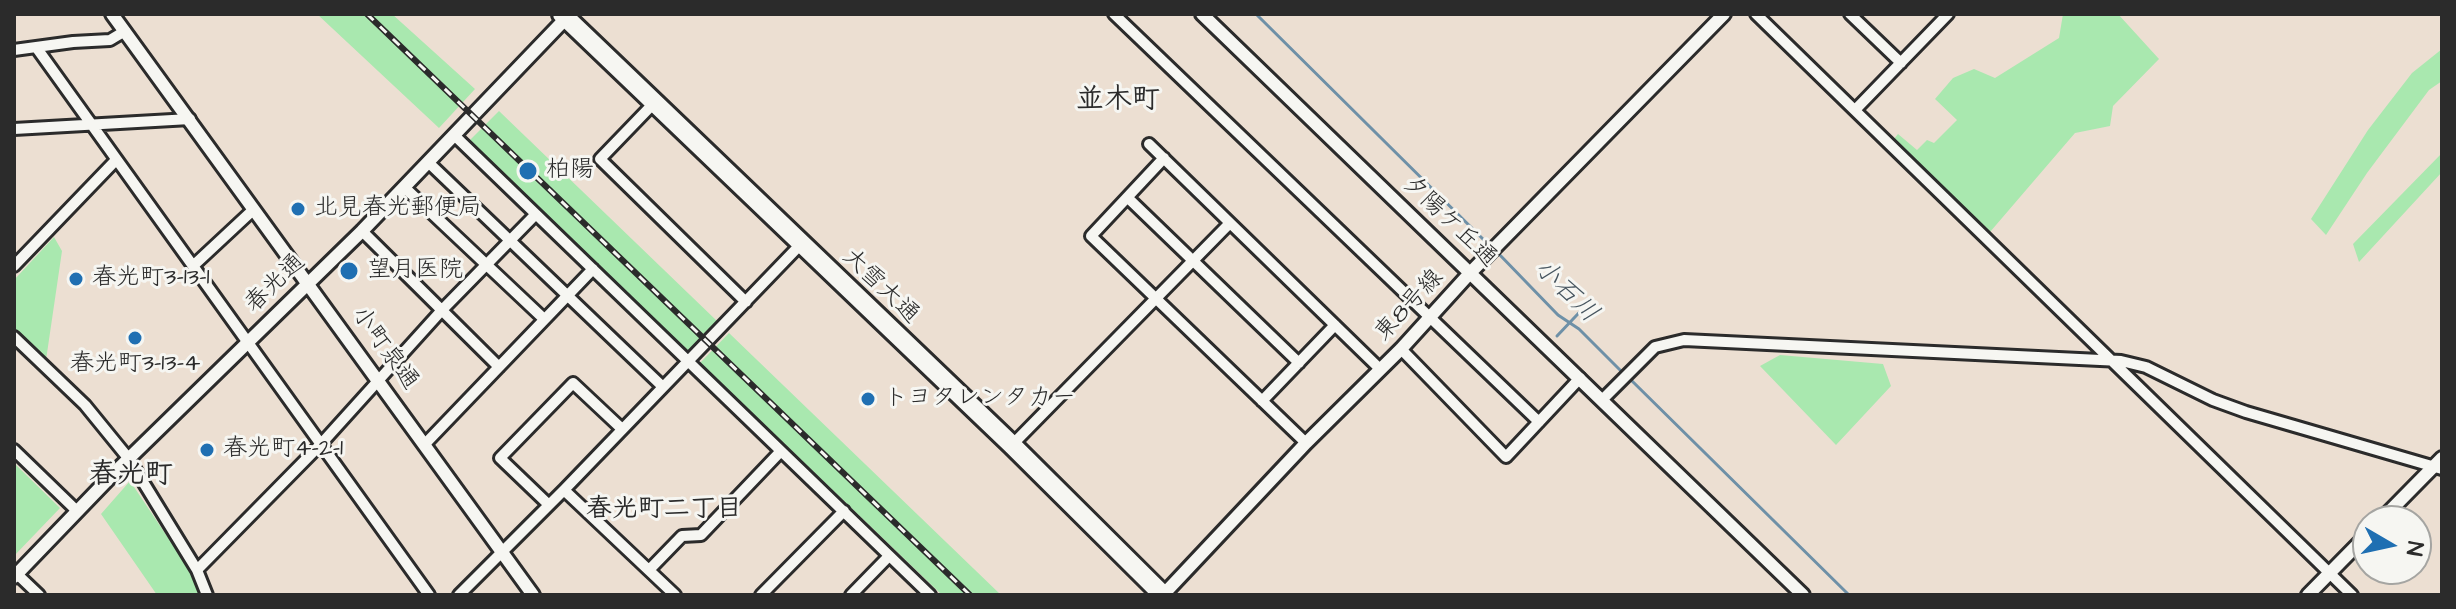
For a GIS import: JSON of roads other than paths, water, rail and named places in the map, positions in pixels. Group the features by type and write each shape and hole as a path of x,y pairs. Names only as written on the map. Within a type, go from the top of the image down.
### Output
{"highway":[{"name":"大雪大通","path":"566,15 1163,595"}],"street":[{"name":"小町泉通","path":"112,14 533,595"},
{"path":"1114,14 1539,422"},
{"name":"夕陽ケ丘通","path":"1202,14 1803,595"},
{"name":"東8号線","path":"1163,595 1306,443 1401,349 1470,273 1724,14"},
{"path":"1756,14 2352,595"},
{"path":"1850,14 1901,63"},
{"name":"春光通","path":"15,576 129,459 362,231 566,15"},
{"path":"1856,109 1942,16"},
{"path":"14,50 110,40 125,31"},
{"path":"36,47 429,595"},
{"path":"654,103 600,159 746,302"},
{"path":"14,129 190,119"},
{"path":"454,135 930,595"},
{"path":"1149,144 1380,369"},
{"path":"1164,158 1091,236 1306,443"},
{"path":"14,266 116,160"},
{"path":"428,162 663,387"},
{"path":"404,187 544,319"},
{"path":"1128,198 1299,363"},
{"path":"194,265 253,210"},
{"path":"197,570 321,444 442,310 535,215"},
{"path":"1012,445 1229,224"},
{"path":"362,231 499,367"},
{"path":"459,595 800,245"},
{"path":"425,444 593,269"},
{"path":"1262,401 1335,325"},
{"path":"14,337 85,405 129,459 197,570 207,595"},
{"path":"1602,400 1655,347 1684,340 2121,361 2146,367 2213,400 2246,412 2439,464"},
{"path":"1401,349 1506,457 1580,378"},
{"path":"549,505 500,458 573,383 622,429"},
{"path":"14,450 77,511"},
{"path":"649,570 682,536 701,535 781,451"},
{"path":"2397,505 2439,464"},
{"path":"564,490 675,595"},
{"path":"761,595 844,511"},
{"path":"2308,595 2352,550"},
{"path":"851,595 889,556"},
{"path":"15,576 39,595"}],"waterway":[{"name":"小石川","path":"1256,14 1491,247"},
{"name":"小石川","path":"1497,252 1558,315 1579,329 1624,374"},
{"path":"1557,336 1592,299"},
{"name":"小石川","path":"1630,379 1849,595"}],"railway":[{"path":"367,14 970,595"}],"place":[{"name":"柏陽","path":"528,171"},
{"name":"北見春光郵便局","path":"298,209"},
{"name":"望月医院","path":"349,271"},
{"name":"春光町3-13-1","path":"76,279"},
{"name":"春光町3-13-4","path":"135,338"},
{"name":"トヨタレンタカー","path":"868,399"},
{"name":"春光町4-2-1","path":"207,450"}],"district":[{"name":"並木町","path":"1118,101"},
{"name":"春光町","path":"131,476"},
{"name":"春光町二丁目","path":"664,511"}]}
